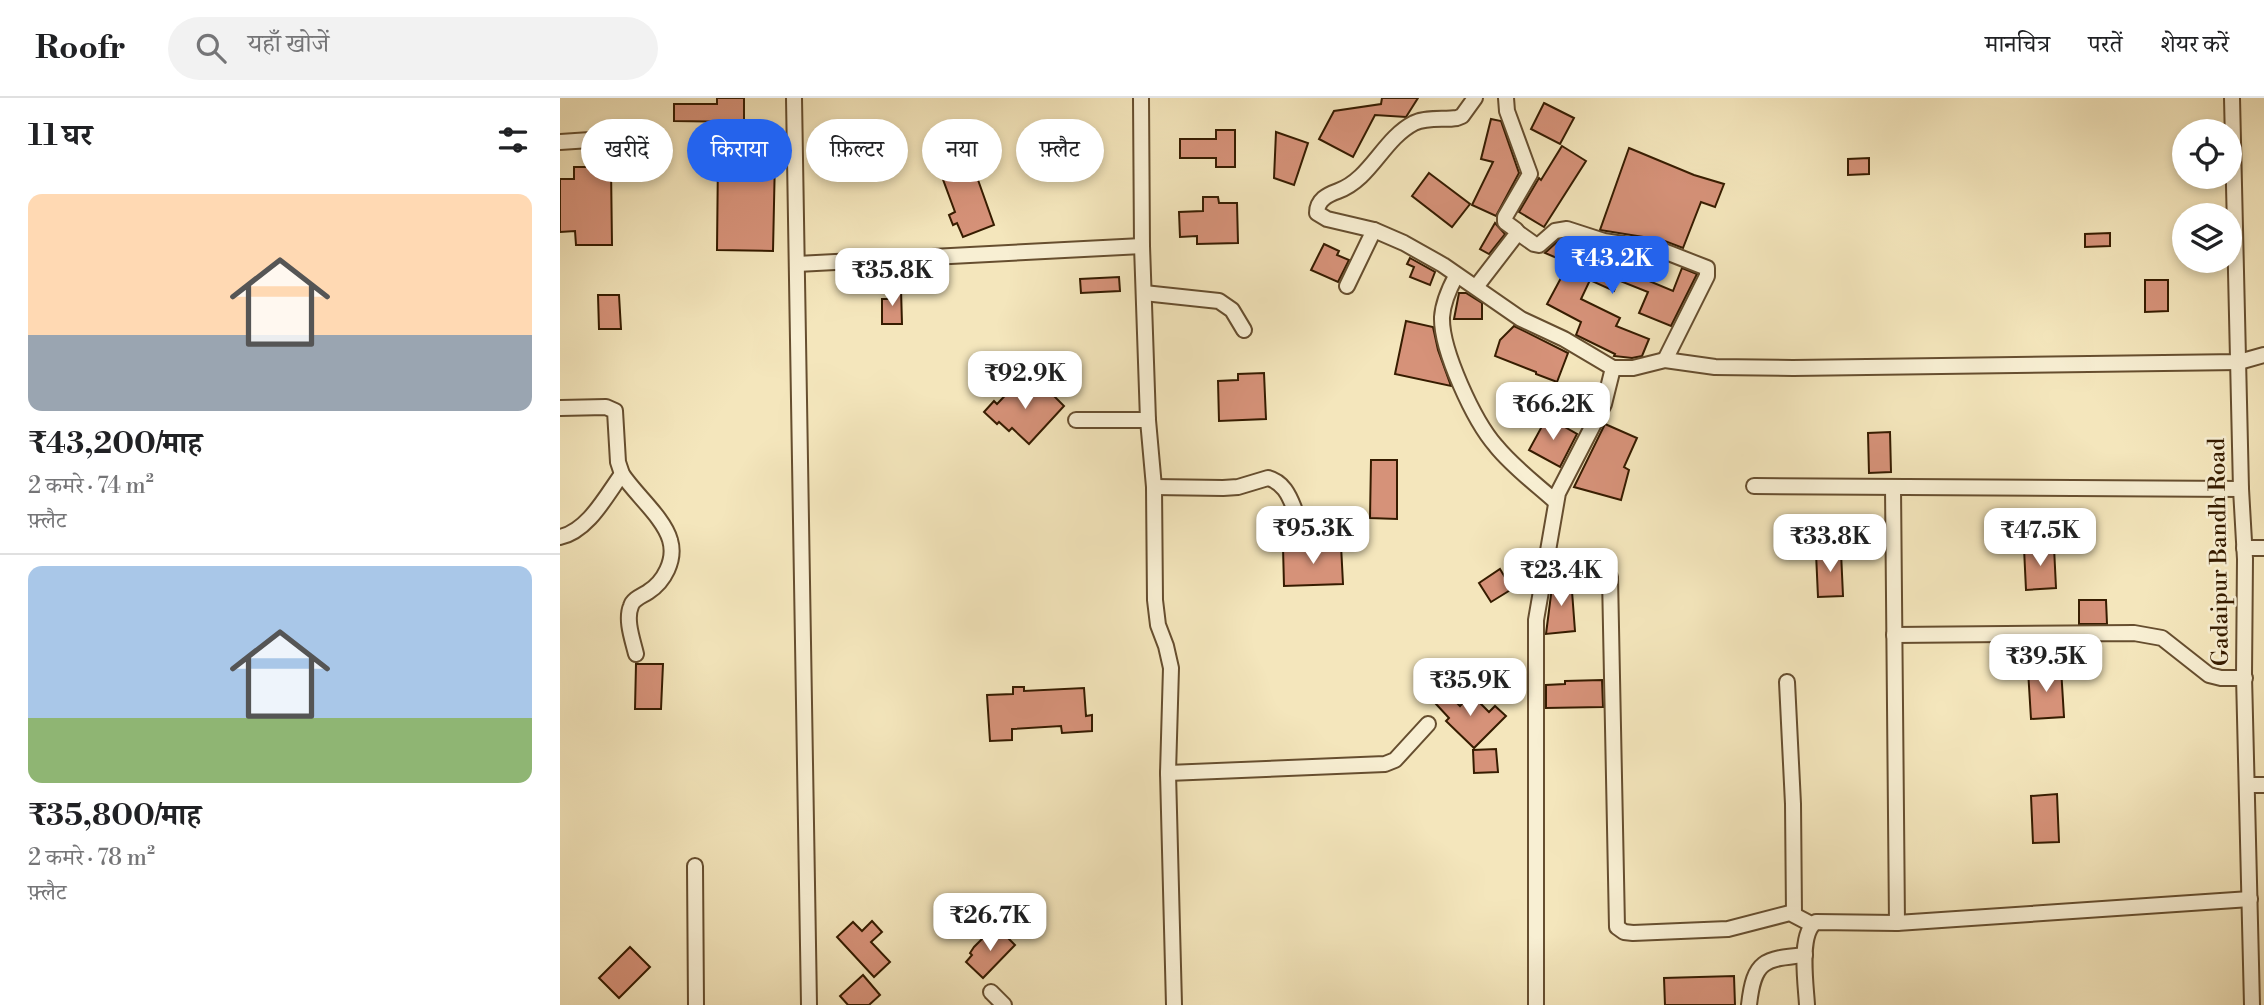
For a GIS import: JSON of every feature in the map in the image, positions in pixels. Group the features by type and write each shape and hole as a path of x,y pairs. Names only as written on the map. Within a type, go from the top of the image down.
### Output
{"street":[{"path":"794,98 809,1005"},
{"path":"1141,98 1142,246 1154,487 1156,607 1171,668 1168,773 1174,1005"},
{"path":"1475,98 1462,116 1413,124 1357,181 1327,196 1317,208 1317,213 1327,219 1374,230 1404,243 1443,265 1521,319 1564,339 1613,368 1633,368 1665,360 1715,367 1793,368 2238,362 2264,355"},
{"path":"1506,98 1507,111 1530,171 1505,217 1505,222 1534,244 1539,245 1555,231 1567,229 1604,241 1661,250 1707,268 1707,276 1665,360"},
{"name":"Gadaipur Bandh Road","path":"2232,98 2252,1005"},
{"path":"560,142 581,141"},
{"path":"1347,286 1374,230"},
{"path":"1476,288 1517,232"},
{"path":"797,264 1142,246"},
{"path":"1456,276 1444,304 1442,327 1462,388 1486,435 1556,502"},
{"path":"1144,293 1219,301 1232,310 1244,330"},
{"path":"1536,1005 1536,620 1556,502 1604,404 1613,368"},
{"path":"560,408 606,407 615,411 618,463 622,474 670,538 671,556 664,575 654,588 630,607 630,626 636,654"},
{"path":"1076,420 1149,420"},
{"path":"560,537 575,531 586,522 622,474"},
{"path":"1154,487 1238,487 1268,478 1273,479 1286,491 1294,508"},
{"path":"1754,486 2241,489"},
{"path":"1893,487 1897,923"},
{"path":"2244,548 2264,548"},
{"path":"1610,577 1617,928 1633,933 1728,929 1780,915 1794,914 1811,924"},
{"path":"1894,635 2134,633 2162,638 2209,675 2245,678"},
{"path":"1787,682 1793,804 1794,914"},
{"path":"1168,773 1385,764 1395,760 1428,724"},
{"path":"2247,785 2264,785"},
{"path":"695,866 696,1005"},
{"path":"1807,1005 1806,936 1811,924 1822,920 1897,923 2250,899"},
{"path":"1749,1005 1755,976 1763,963 1773,958 1805,955"},
{"path":"991,992 1004,1005"}],"building":[{"path":"717,98 744,98 744,119 674,121 674,104 717,104"},
{"path":"1382,98 1418,98 1406,117 1375,115 1353,157 1319,139 1334,111 1381,104"},
{"path":"1544,103 1574,118 1560,144 1531,129"},
{"path":"1491,119 1501,121 1519,173 1496,216 1472,205 1493,162 1481,159"},
{"path":"1216,130 1235,130 1235,167 1216,167 1216,158 1180,158 1180,139 1216,139"},
{"path":"1276,132 1308,143 1294,185 1274,178"},
{"path":"1562,146 1586,161 1544,227 1519,212"},
{"path":"1629,148 1694,175 1724,184 1715,207 1701,202 1683,248 1662,240 1600,230"},
{"path":"1869,158 1869,174 1848,175 1848,159"},
{"path":"574,167 581,167 581,182 611,182 612,245 576,245 575,231 560,232 560,179 574,179"},
{"path":"1429,173 1470,204 1452,227 1412,196"},
{"path":"718,182 774,182 773,251 717,250"},
{"path":"944,182 979,182 994,225 963,237 957,223 953,225 949,215 955,212"},
{"path":"1203,197 1218,197 1219,203 1237,203 1238,243 1197,244 1197,236 1180,237 1179,212 1203,211"},
{"path":"1495,223 1505,234 1489,254 1480,249"},
{"path":"2110,233 2110,246 2085,247 2085,234"},
{"path":"1566,239 1610,252 1607,258 1639,273 1645,257 1658,259 1649,281 1673,291 1682,268 1697,274 1671,326 1639,313 1648,292 1618,280 1614,291 1590,280 1581,299 1620,318 1616,326 1649,339 1642,356 1614,356 1615,354 1576,335 1581,322 1547,304 1569,263 1545,253 1559,240"},
{"path":"1324,244 1339,251 1337,255 1349,260 1338,282 1311,270"},
{"path":"1410,258 1435,272 1430,285 1410,277 1414,267 1407,264"},
{"path":"1119,277 1120,291 1081,293 1080,279"},
{"path":"2145,280 2168,280 2168,311 2145,312"},
{"path":"901,289 902,324 882,324 882,299 888,299 888,290"},
{"path":"1459,293 1466,293 1482,303 1482,319 1454,319"},
{"path":"598,295 619,295 621,329 599,329"},
{"path":"1406,321 1433,327 1451,386 1395,374"},
{"path":"1514,326 1568,353 1557,382 1495,356 1500,340"},
{"path":"1264,373 1266,419 1219,421 1218,381 1238,380 1238,374"},
{"path":"1020,380 1034,394 1043,385 1064,406 1029,444 1012,428 1009,431 984,412 994,401 997,404"},
{"path":"1582,388 1596,394 1587,416 1573,411"},
{"path":"1547,417 1577,434 1560,467 1529,450"},
{"path":"1605,424 1637,438 1624,467 1629,470 1621,500 1574,487"},
{"path":"1890,432 1891,472 1869,473 1868,433"},
{"path":"1371,460 1397,460 1397,519 1370,518"},
{"path":"1341,545 1343,584 1284,586 1283,547"},
{"path":"2054,547 2056,588 2026,590 2024,548"},
{"path":"1841,552 1843,596 1818,597 1816,553"},
{"path":"1500,569 1512,589 1491,602 1479,583"},
{"path":"1571,578 1575,631 1546,634 1553,579"},
{"path":"2079,600 2106,600 2107,624 2079,624"},
{"path":"636,664 663,664 661,709 635,709"},
{"path":"2061,668 2064,717 2031,719 2028,670"},
{"path":"1602,680 1603,707 1546,708 1546,685 1565,684 1565,681"},
{"path":"1013,687 1024,687 1024,691 1084,688 1086,716 1092,715 1092,731 1062,733 1061,726 1012,729 1012,740 990,741 987,695 1013,694"},
{"path":"1447,693 1460,706 1471,694 1489,712 1495,706 1506,716 1474,748 1446,721 1449,718 1436,704"},
{"path":"1496,749 1498,772 1474,773 1473,750"},
{"path":"2057,794 2059,842 2033,843 2031,796"},
{"path":"872,921 882,932 871,942 890,962 874,977 837,937 853,922 862,931"},
{"path":"999,929 1015,945 983,978 966,962 974,947 988,933 991,937"},
{"path":"630,947 650,967 619,998 599,978"},
{"path":"863,975 880,995 869,1005 848,1005 840,996"},
{"path":"1734,976 1735,1005 1665,1005 1664,978"}]}
